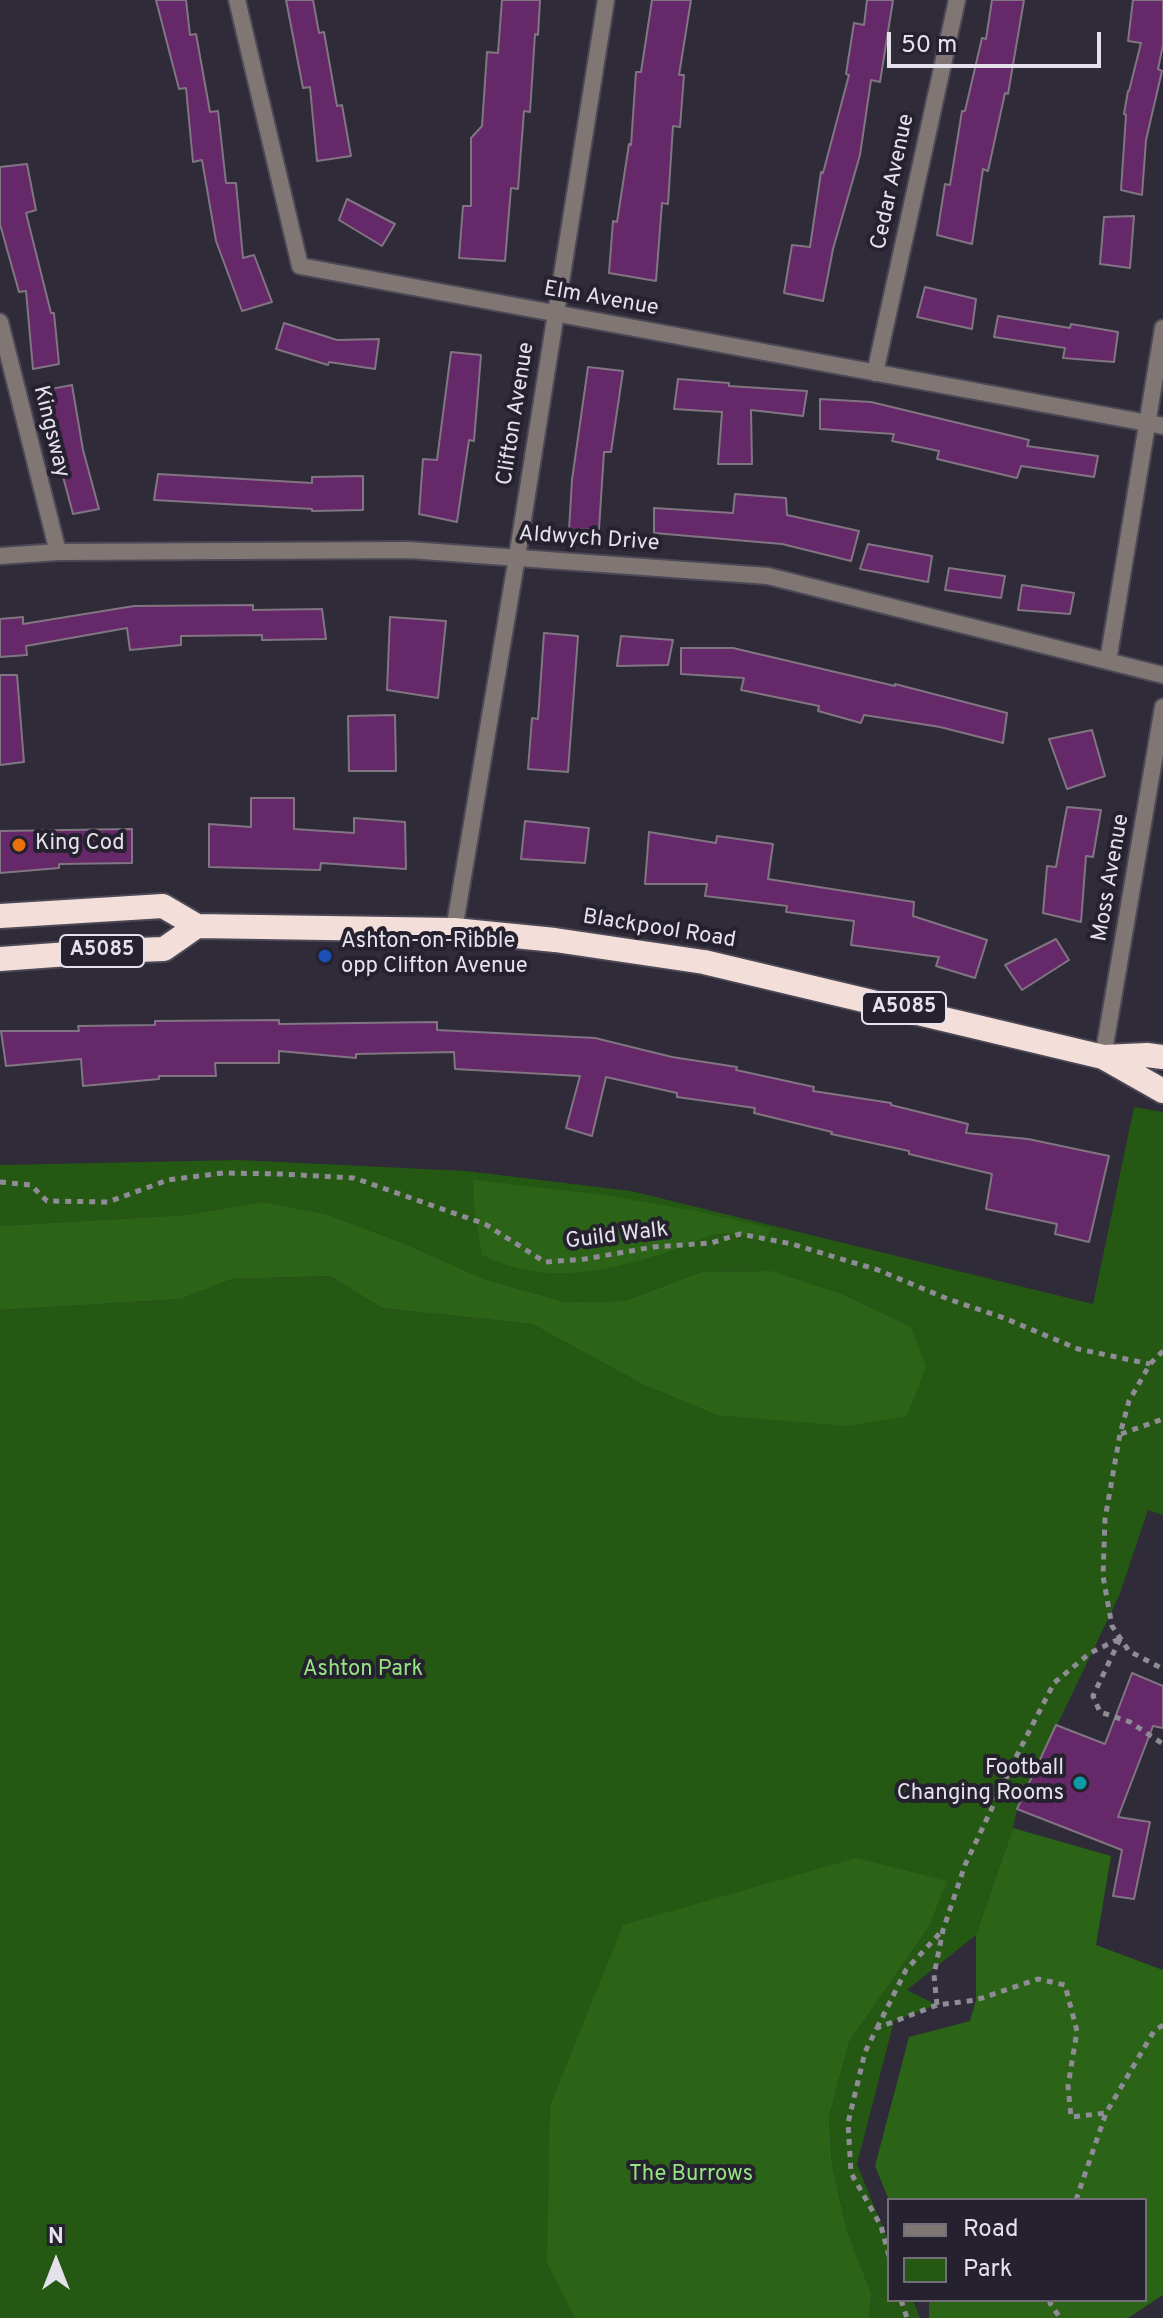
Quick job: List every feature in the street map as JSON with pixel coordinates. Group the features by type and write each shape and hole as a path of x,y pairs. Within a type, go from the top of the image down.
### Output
{"highway":[{"name":"Blackpool Road","path":"0,916 163,906 197,926 454,930 555,940 704,962 1103,1057 1163,1057"},
{"name":"A5085","path":"0,959 164,949 197,926"},
{"name":"Blackpool Road","path":"1103,1057 1163,1091"}],"street":[{"name":"Elm Avenue","path":"237,0 300,266 1155,424"},
{"name":"Clifton Avenue","path":"454,930 606,0"},
{"name":"Cedar Avenue","path":"875,373 957,0"},
{"name":"Kingsway","path":"0,322 58,552"},
{"path":"1108,661 1155,424 1163,328"},
{"name":"Aldwych Drive","path":"0,556 58,552 409,550 768,576 1163,675"},
{"name":"Moss Avenue","path":"1103,1057 1163,707"}],"path":[{"name":"Guild Walk","path":"0,1182 31,1185 47,1201 108,1202 168,1180 223,1173 354,1178 485,1224 545,1262 585,1259 653,1247 711,1243 740,1234 792,1244 878,1270 1078,1349 1150,1364"},
{"path":"1163,1351 1150,1364 1129,1401 1120,1434 1105,1519 1103,1576 1112,1626 1129,1651 1163,1669"},
{"path":"1120,1434 1163,1419"},
{"path":"1121,1638 1093,1696 1100,1712 1130,1722 1163,1744"},
{"path":"937,2005 934,1975 943,1930 965,1865 1054,1683 1090,1653 1121,1638"},
{"path":"887,2248 881,2226 851,2173 848,2123 865,2052 906,1970 943,1930"},
{"path":"877,2028 937,2005 976,2000 1038,1979 1065,1985 1077,2031 1068,2086 1071,2117 1106,2113"},
{"path":"1077,2198 1106,2113 1154,2031 1163,2025"},
{"path":"881,2226 887,2227"}],"green space":[{"name":"Ashton Park","path":"1134,1107 1163,1112 1163,1515 1148,1510 1119,1596 1017,1809 976,1935 907,1990 937,2005 894,2021 857,2164 887,2238 887,2302 914,2302 920,2318 869,2318 871,2293 847,2231 832,2165 829,2117 849,2042 928,1928 547,2264 575,2318 0,2318 0,1310 181,1299 232,1279 330,1276 382,1308 532,1324 642,1384 716,1415 910,1326 842,1294 772,1271 701,1272 625,1301 565,1302 484,1279 403,1243 326,1214 263,1202 186,1215 0,1226 0,1165 239,1160 466,1171 631,1191 1093,1304"},
{"path":"473,1180 604,1195 771,1228 766,1240 717,1234 658,1255 591,1271 548,1273 526,1270 482,1255"},
{"path":"263,1202 326,1214 403,1243 484,1279 565,1302 625,1301 701,1272 772,1271 842,1294 910,1326 926,1366 907,1416 848,1426 716,1415 642,1384 532,1324 382,1308 330,1276 232,1279 181,1299 0,1310 0,1226 186,1215"},
{"path":"1013,1828 1111,1856 1096,1945 1163,1970 1163,2295 1128,2318 929,2318 929,2302 1147,2302 1147,2198 888,2198 875,2166 909,2037 970,2021 976,2000 976,1935"},
{"name":"The Burrows","path":"856,1858 947,1881 928,1928 849,2042 829,2117 832,2165 847,2231 871,2293 869,2318 575,2318 547,2264 550,2106 623,1925"}],"building":[{"path":"156,0 186,0 190,35 196,34 210,112 218,111 226,183 236,183 243,258 254,255 272,302 242,311 216,241 202,160 193,162 186,88 179,89"},
{"path":"286,0 313,0 319,33 324,32 337,106 342,105 351,156 317,161 310,87 303,88"},
{"path":"502,0 540,0 530,112 524,111 518,189 511,188 505,261 459,258 463,206 471,206 471,138 482,126 487,52 498,53"},
{"path":"652,0 691,0 679,75 684,75 680,127 673,126 668,204 662,203 656,281 609,273 613,221 617,222 631,145 636,72 641,72"},
{"path":"867,0 893,0 880,82 871,80 860,155 833,249 823,301 784,293 792,245 810,247 821,172 849,75 846,74 854,23 864,25"},
{"path":"992,0 1024,0 1008,94 1005,93 988,171 983,169 972,244 937,235 945,184 950,185 962,111 965,111 982,38 986,39"},
{"path":"1133,0 1163,0 1163,45 1158,69 1162,71 1146,140 1142,195 1121,190 1124,114 1141,43 1128,41"},
{"path":"27,164 36,210 26,213 51,313 54,313 59,364 33,369 26,291 19,292 0,224 0,167"},
{"path":"347,199 395,224 382,246 339,220"},
{"path":"1134,216 1130,268 1100,264 1104,217"},
{"path":"925,287 976,299 972,329 917,317"},
{"path":"998,316 1118,332 1114,362 1063,358 1065,348 994,337"},
{"path":"284,323 337,340 379,339 375,369 329,362 328,365 276,349"},
{"path":"451,352 481,355 474,441 469,440 457,522 419,514 423,459 437,460"},
{"path":"588,367 623,371 611,452 604,452 599,529 569,530 572,480"},
{"path":"678,379 807,391 803,416 751,410 752,464 718,464 722,412 674,409"},
{"path":"72,385 83,450 99,509 73,514 57,454 46,390"},
{"path":"820,399 871,402 1029,440 1027,446 1098,456 1094,477 1021,466 1017,478 937,459 939,451 892,441 894,434 820,429"},
{"path":"158,474 312,483 312,477 363,476 363,510 312,511 154,500"},
{"path":"735,494 786,498 787,515 859,531 851,561 782,544 654,533 654,508 733,513"},
{"path":"868,544 932,556 928,582 860,569"},
{"path":"949,568 1005,576 1001,598 945,590"},
{"path":"1022,585 1074,593 1070,614 1018,610"},
{"path":"253,605 253,610 322,609 326,639 262,640 262,635 181,636 181,645 130,650 127,628 26,646 27,655 0,657 0,619 23,617 23,624 134,606"},
{"path":"390,617 446,621 438,698 387,690"},
{"path":"544,633 578,636 568,772 528,769 532,718 538,719"},
{"path":"621,636 673,640 668,665 617,666"},
{"path":"681,648 733,648 1007,713 1003,743 940,727 864,715 861,723 818,711 819,706 741,690 744,678 681,674"},
{"path":"0,675 17,675 24,762 0,765"},
{"path":"395,715 396,771 349,771 348,716"},
{"path":"1092,730 1105,776 1067,789 1049,739"},
{"path":"251,798 294,798 294,829 354,833 354,818 405,822 406,869 321,863 320,870 209,867 209,824 251,827"},
{"path":"1067,807 1101,810 1093,857 1086,856 1081,922 1043,913 1047,866 1056,867"},
{"path":"525,821 589,828 585,863 521,859"},
{"path":"132,829 132,863 59,864 59,868 0,873 0,831"},
{"path":"649,832 716,843 717,836 773,844 768,879 914,902 913,916 987,940 975,978 936,966 939,957 851,945 854,921 786,912 787,906 705,896 707,884 645,884"},
{"path":"1056,939 1069,960 1022,990 1005,965"},
{"path":"279,1020 279,1024 437,1022 437,1030 595,1038 672,1057 737,1067 736,1070 814,1087 813,1091 891,1103 968,1124 966,1133 1028,1139 1109,1156 1089,1242 1055,1234 1057,1224 986,1209 992,1174 754,1113 755,1108 677,1097 677,1093 606,1077 592,1136 566,1128 580,1076 455,1069 454,1052 356,1054 356,1058 279,1051 279,1063 215,1063 216,1076 159,1076 159,1079 83,1086 81,1059 6,1066 1,1031 79,1031 78,1026 155,1025 155,1021"},
{"name":"Football Changing Rooms","path":"1132,1673 1163,1686 1163,1728 1153,1726 1118,1817 1150,1822 1134,1899 1113,1896 1122,1850 1017,1809 1056,1725 1105,1744"}],"place":[{"name":"King Cod","path":"19,845"},
{"name":"Ashton-on-Ribble opp Clifton Avenue","path":"325,956"},
{"name":"Football Changing Rooms","path":"1080,1783"}]}
